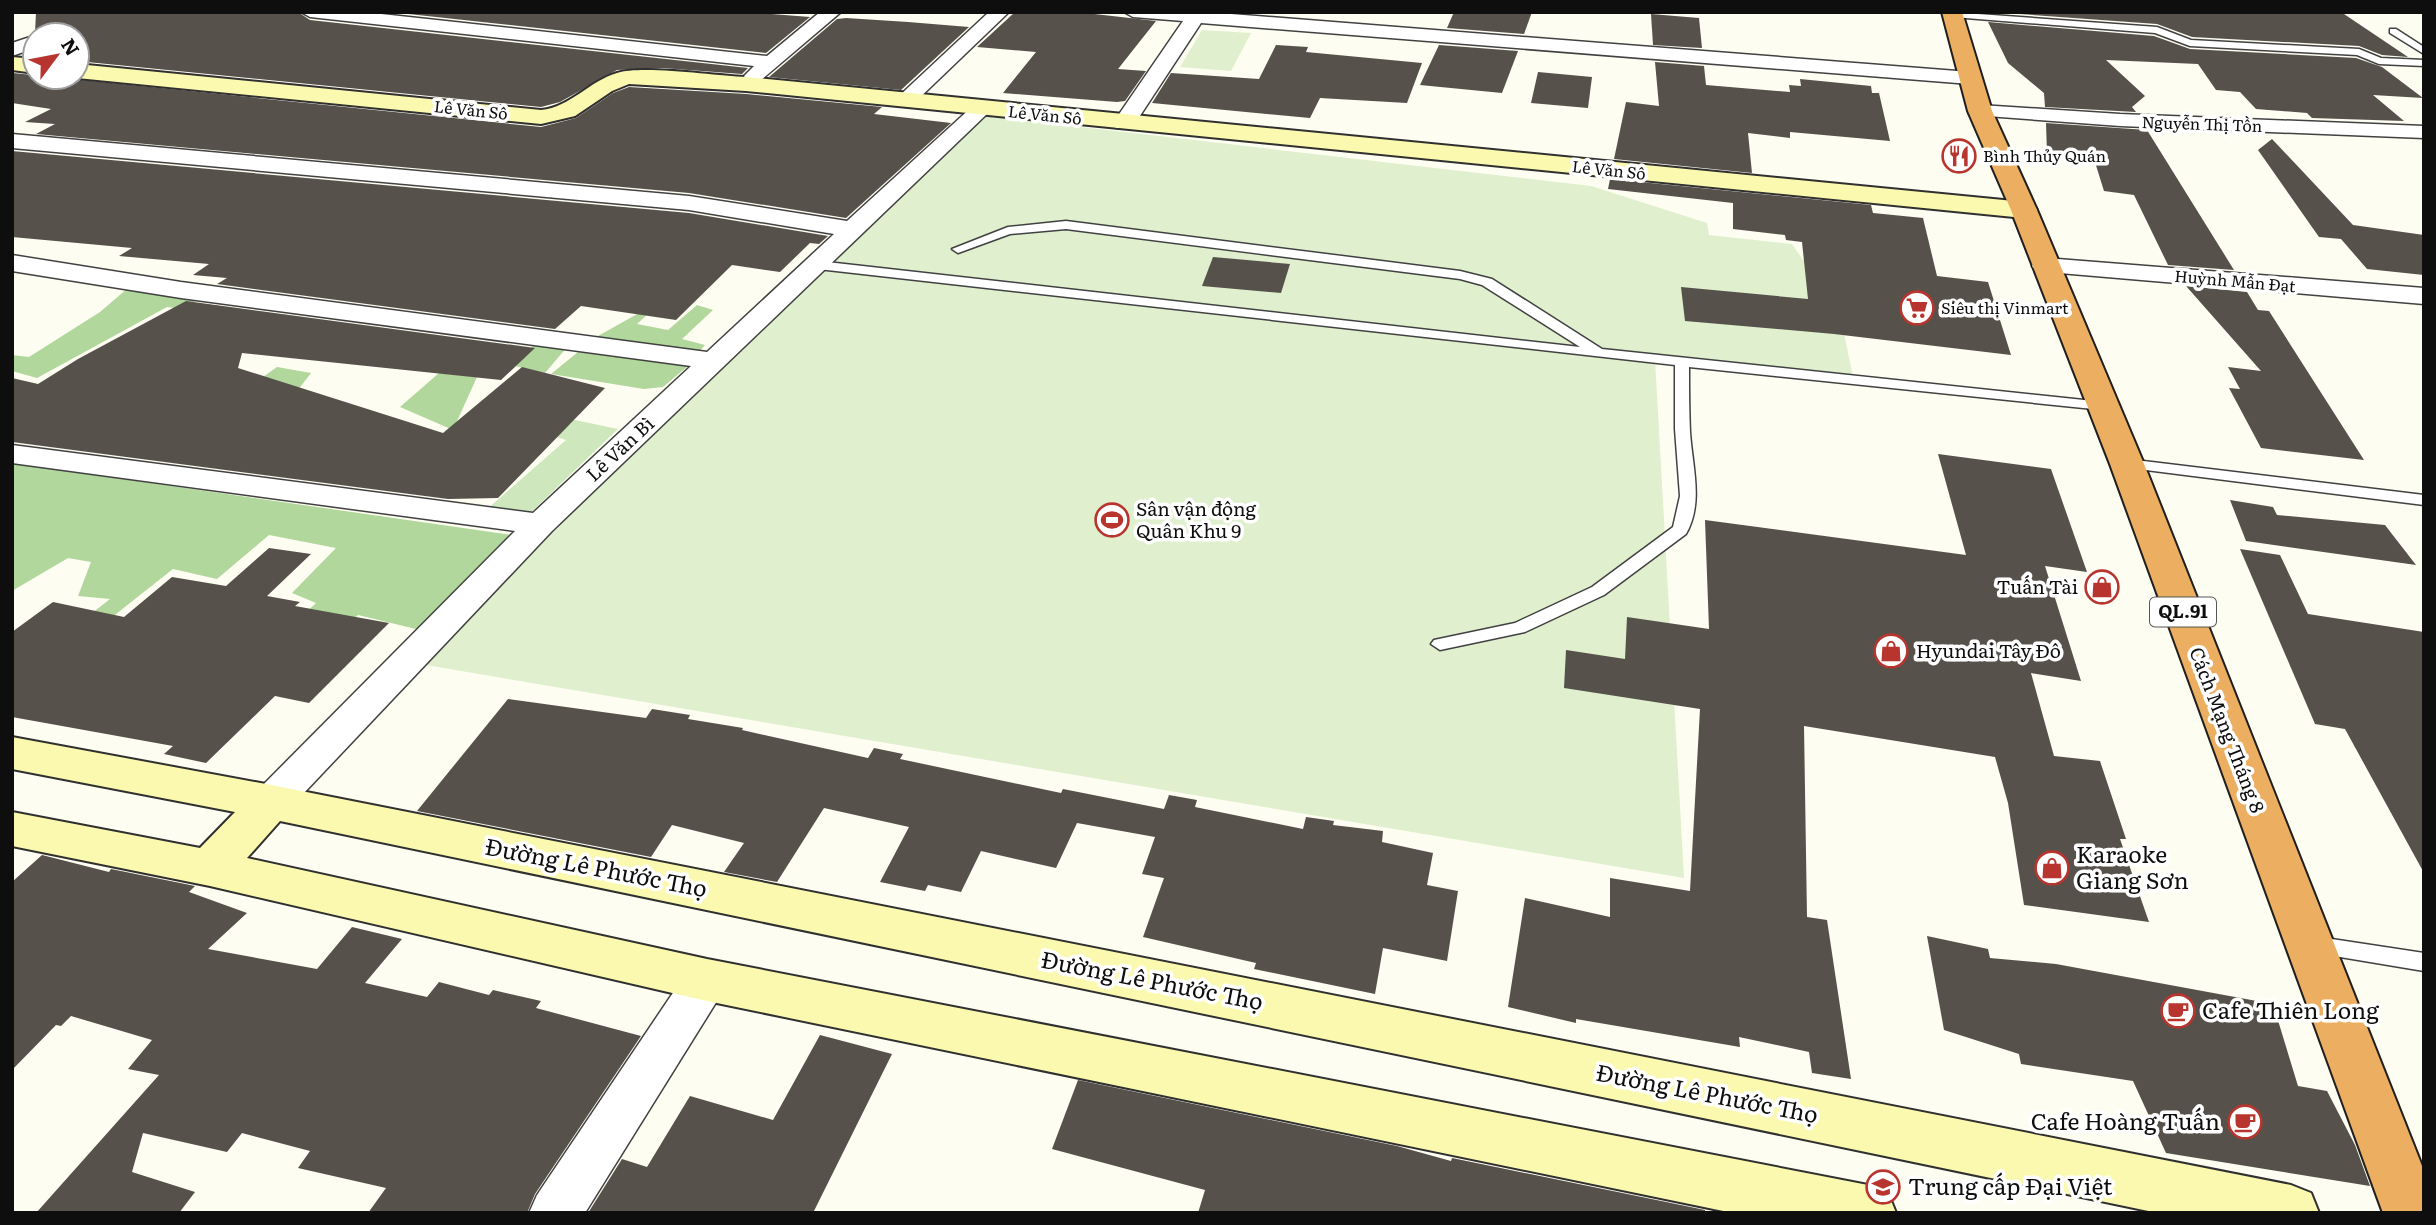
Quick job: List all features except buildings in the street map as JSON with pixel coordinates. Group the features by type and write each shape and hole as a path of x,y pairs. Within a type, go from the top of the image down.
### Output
{"highway":[{"name":"Cách Mạng Tháng 8","path":"1952,13 1974,94 2127,464 2412,1213"}],"street":[{"path":"310,12 769,62"},
{"path":"428,25 452,12"},
{"path":"746,84 769,62 832,12"},
{"path":"905,101 1000,12"},
{"name":"Nguyễn Thị Tồn","path":"1133,12 1360,31 1425,48 1974,94 2120,120 2424,132"},
{"path":"1124,123 1195,18"},
{"name":"Lê Văn Sô","path":"91,72 541,117 573,111 609,83 627,77 746,84 2024,210"},
{"name":"Lê Văn Bì","path":"271,802 540,524 981,109"},
{"path":"12,141 689,203 855,230"},
{"path":"12,263 181,290 714,361"},
{"name":"Huỳnh Mẫn Đạt","path":"2045,266 2424,296"},
{"path":"12,454 540,524"},
{"name":"Đường Lê Phước Thọ","path":"12,753 271,802 2291,1213"},
{"path":"210,868 271,802"},
{"path":"12,829 210,868 707,981 1868,1213"},
{"path":"555,1213 707,981"}],"lane":[{"path":"1952,13 2157,30 2188,43 2359,52 2379,61 2424,62"},
{"path":"2393,31 2424,51"},
{"path":"958,249 1008,231 1066,225 1460,275 1487,282 1599,353"},
{"path":"818,265 1599,353 2104,406"},
{"path":"1440,644 1493,635 1531,623 1598,591 1680,530 1686,518 1690,498 1682,439 1682,362"},
{"path":"2127,464 2424,500"},
{"path":"2309,945 2424,962"}],"green space":[{"path":"1202,30 1251,33 1231,71 1180,67"},
{"name":"Sân vận động Quân Khu 9","path":"977,115 1591,186 1707,223 1709,235 1792,244 1803,260 1830,265 1853,377 1655,359 1684,878 414,663"},
{"path":"128,288 200,298 183,309 167,307 37,378 12,371 12,355 29,357 100,312"},
{"path":"664,299 637,324 668,330 697,305 713,310 682,339 705,345 698,353 589,341"},
{"path":"536,342 567,347 545,373 515,366"},
{"path":"578,352 688,366 663,387 644,389 551,374"},
{"path":"277,367 311,373 291,399 260,379"},
{"path":"439,373 477,377 453,430 400,407"},
{"path":"522,409 618,429 527,516 485,511 566,440 541,432"},
{"path":"12,463 511,535 420,630 358,615 308,661 263,653 316,603 292,593 336,548 269,535 217,579 173,569 92,633 73,628 110,599 78,596 91,562 68,558 12,591"}],"place":[{"name":"Bình Thủy Quán","path":"1959,156"},
{"name":"Siêu thị Vinmart","path":"1917,308"},
{"name":"Sân vận động Quân Khu 9","path":"1112,520"},
{"name":"Tuấn Tài","path":"2102,587"},
{"name":"Hyundai Tây Đô","path":"1891,651"},
{"name":"Karaoke Giang Sơn","path":"2052,868"},
{"name":"Cafe Thiên Long","path":"2178,1011"},
{"name":"Cafe Hoàng Tuấn","path":"2245,1122"},
{"name":"Trung cấp Đại Việt","path":"1883,1187"}]}
